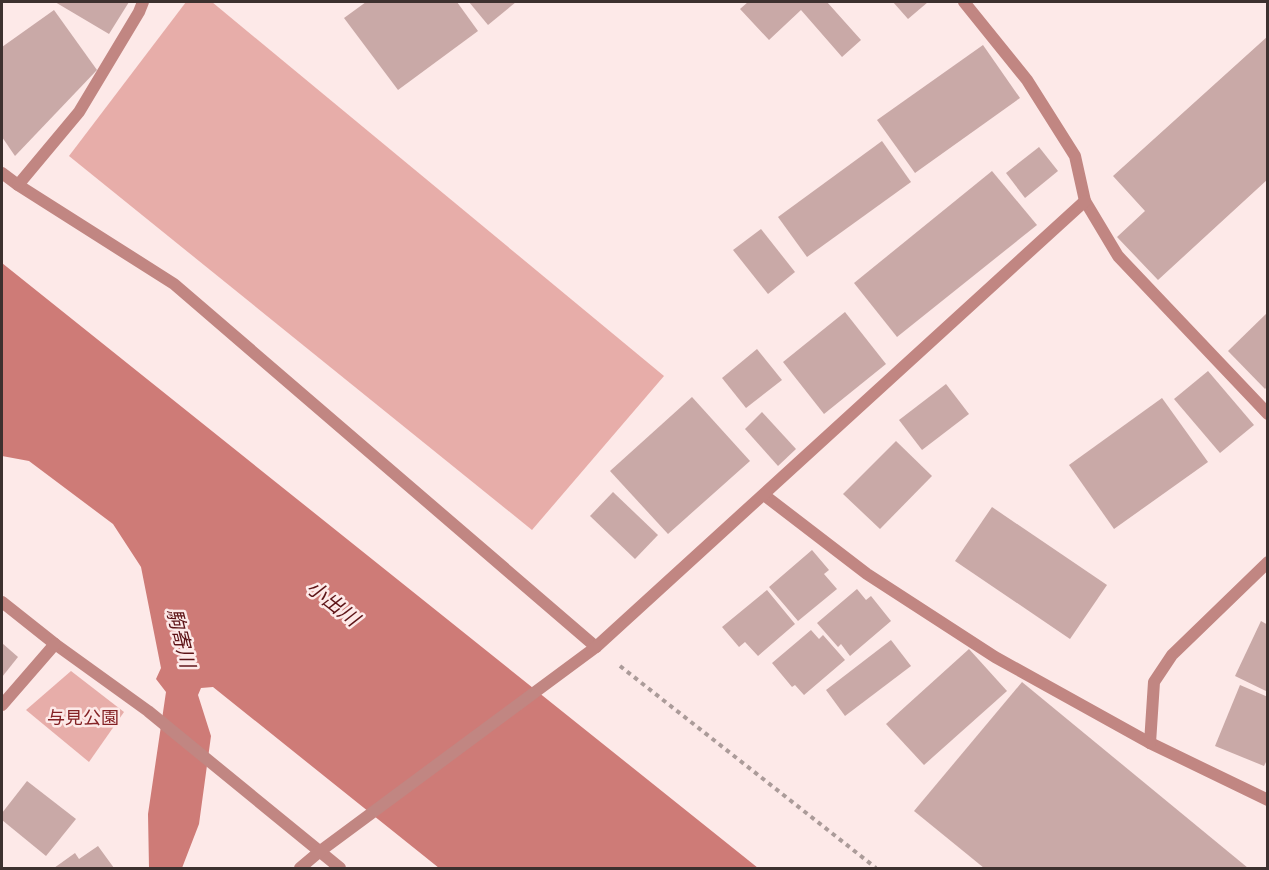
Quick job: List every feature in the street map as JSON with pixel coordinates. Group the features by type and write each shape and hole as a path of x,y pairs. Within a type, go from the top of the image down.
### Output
{"street":[{"path":"18,185 79,112 143,2"},
{"path":"964,2 1027,80 1075,156 1085,201 1118,256 1268,414"},
{"path":"2,173 174,284 596,647"},
{"path":"300,868 596,647 1085,201"},
{"path":"764,495 867,574 995,657 1150,743 1268,800"},
{"path":"1150,743 1154,682 1172,655 1268,562"},
{"path":"2,602 55,644 148,711 340,868"},
{"path":"2,705 55,644"}],"path":[{"path":"596,647 876,868"}],"green space":[{"path":"186,2 212,2 664,376 532,530 69,156"},
{"name":"与見公園","path":"71,671 124,712 89,762 26,710"}],"water":[{"path":"2,263 758,868 439,868 213,687 201,688 198,695 211,736 199,824 182,868 149,868 148,814 166,692 156,679 161,668 141,567 113,524 29,461 2,456"}],"building":[{"path":"55,2 129,2 109,34"},
{"path":"366,2 457,2 478,31 398,90 344,18"},
{"path":"469,2 516,2 488,25"},
{"path":"748,2 827,2 861,40 842,57 801,10 769,40 740,9"},
{"path":"893,2 928,2 908,19"},
{"path":"54,10 97,70 15,156 2,137 2,47"},
{"path":"1268,36 1268,179 1158,280 1117,237 1145,211 1113,176"},
{"path":"983,45 1020,98 915,173 877,120"},
{"path":"882,141 911,182 807,257 778,217"},
{"path":"1039,147 1058,171 1025,198 1006,173"},
{"path":"992,171 1037,225 897,337 854,283"},
{"path":"761,229 795,272 768,294 733,250"},
{"path":"845,312 886,364 824,414 783,362"},
{"path":"1268,312 1268,386 1265,389 1228,351"},
{"path":"757,349 782,380 746,408 722,378"},
{"path":"1208,371 1254,425 1220,453 1174,399"},
{"path":"946,384 969,414 922,450 899,420"},
{"path":"692,397 750,461 668,534 610,471"},
{"path":"1162,398 1208,462 1114,529 1069,465"},
{"path":"762,412 796,449 778,466 745,429"},
{"path":"896,441 932,476 880,529 843,494"},
{"path":"613,492 658,535 635,559 590,516"},
{"path":"992,507 1107,585 1070,639 955,561"},
{"path":"812,550 829,570 824,574 837,589 798,621 769,587"},
{"path":"857,589 866,600 871,596 891,621 850,656 841,644 838,647 817,623"},
{"path":"767,590 795,624 758,656 745,642 739,647 722,627"},
{"path":"1261,621 1268,625 1268,692 1235,676"},
{"path":"811,630 819,639 823,635 845,660 804,695 795,685 792,687 772,663"},
{"path":"891,640 911,666 845,716 826,690"},
{"path":"2,643 18,657 2,677"},
{"path":"969,649 1007,691 924,765 886,724"},
{"path":"1022,682 1248,868 984,868 914,811"},
{"path":"1240,685 1268,697 1268,758 1264,766 1215,746"},
{"path":"27,781 76,819 46,856 2,820 2,813"},
{"path":"98,846 114,868 54,868 75,853 79,859"}],"water label":[{"name":"小出川","path":"333,603"},
{"name":"駒寄川","path":"181,638"}]}
